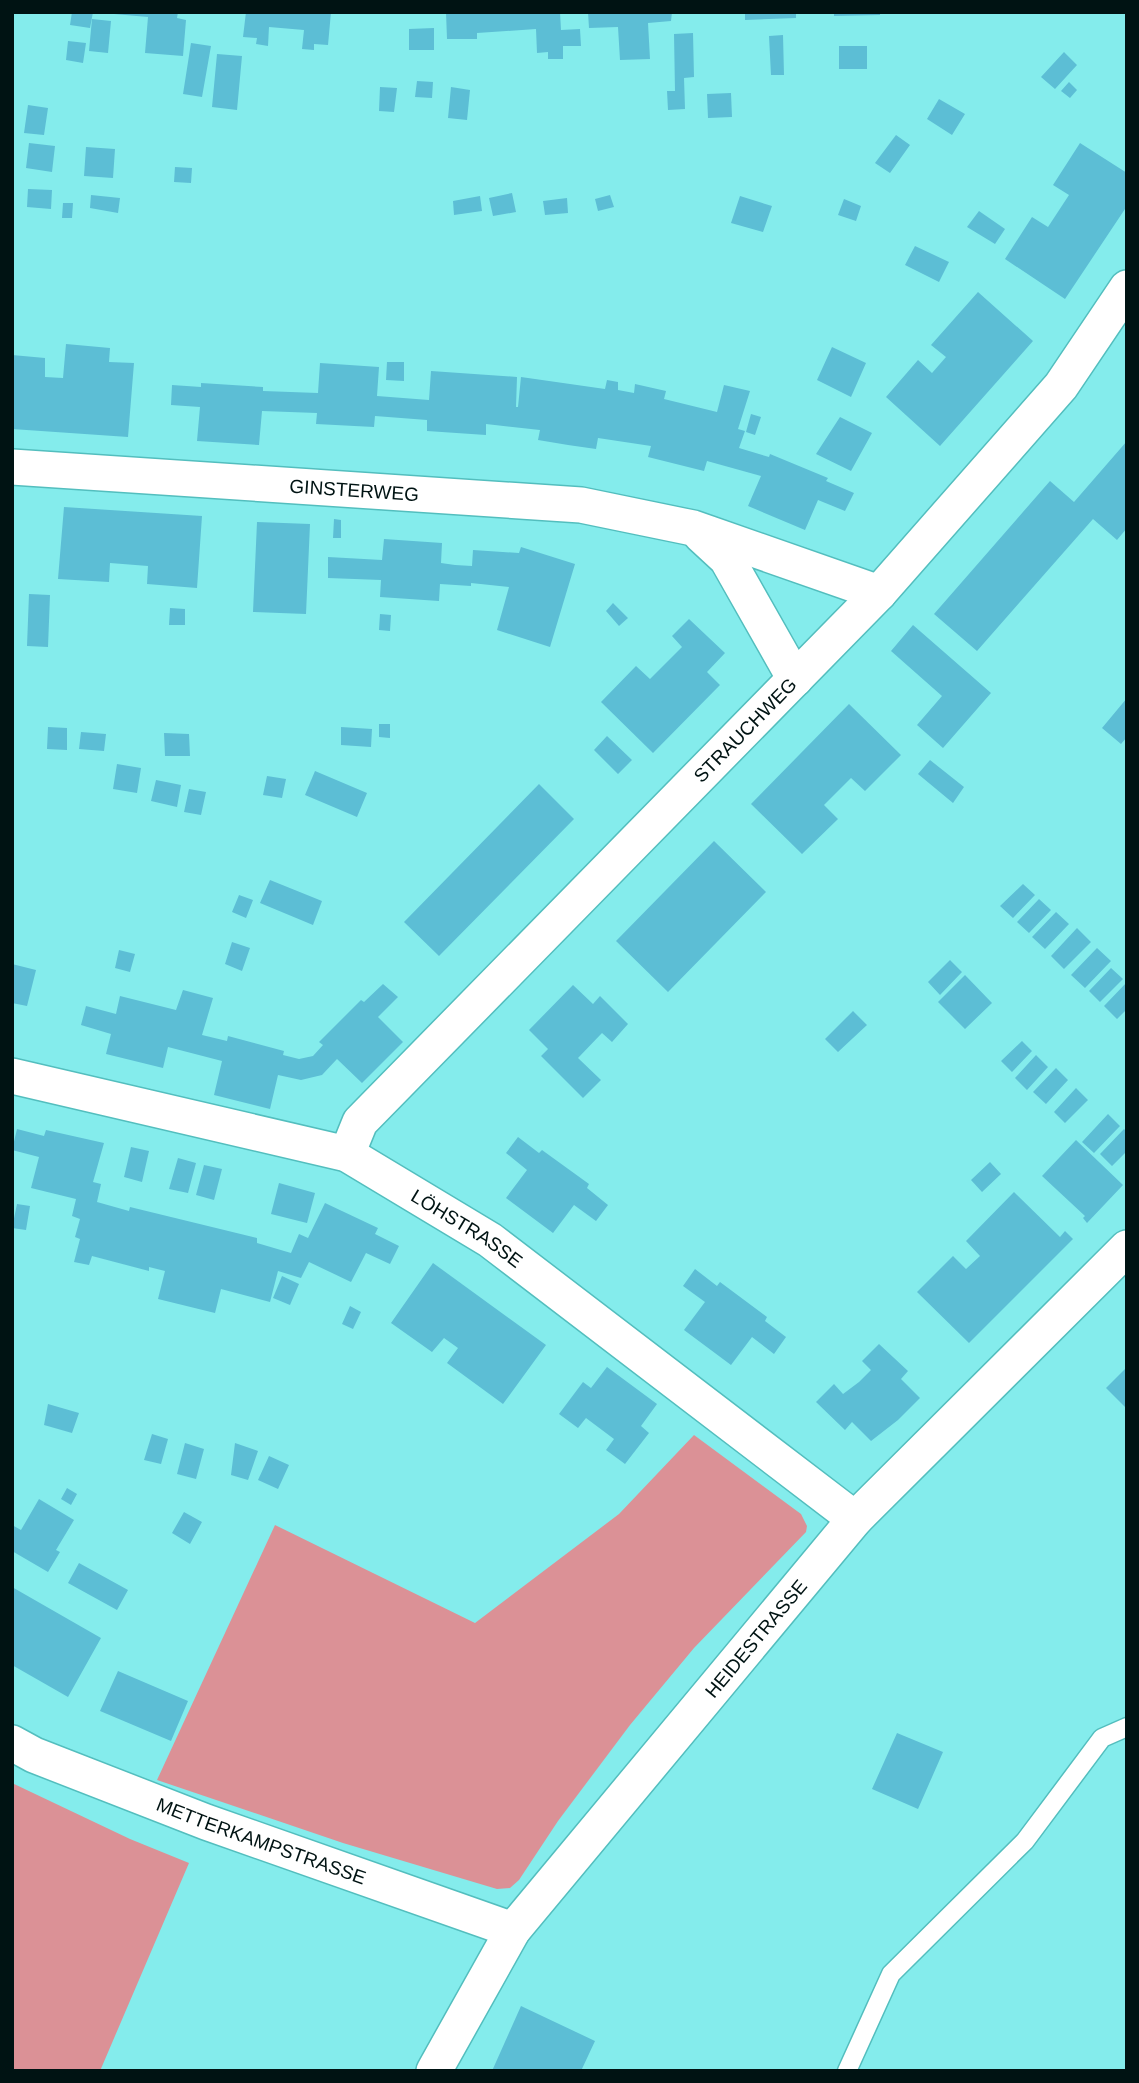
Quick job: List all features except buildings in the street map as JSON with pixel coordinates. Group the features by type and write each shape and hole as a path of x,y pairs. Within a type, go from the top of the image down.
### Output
{"street":[{"name":"STRAUCHWEG","path":"347,1154 360,1122 879,593 1061,386 1127,288"},
{"name":"GINSTERWEG","path":"12,467 582,505 693,528 879,593"},
{"path":"693,528 727,559 794,679"},
{"name":"LÖHSTRASSE","path":"12,1076 347,1154 490,1240 855,1519"},
{"name":"HEIDESTRASSE","path":"434,2071 513,1930 855,1519 1127,1248"},
{"name":"METTERKAMPSTRASSE","path":"12,1743 34,1755 206,1822 513,1930"}],"lane":[{"path":"847,2071 891,1974 1025,1841 1102,1738 1127,1727"}],"shaded area":[{"path":"694,1435 801,1514 807,1526 806,1532 694,1648 630,1725 558,1821 519,1880 510,1888 497,1889 343,1843 157,1780 275,1525 475,1623 619,1514"},
{"path":"12,1783 130,1839 189,1863 100,2071 12,2071"}]}
